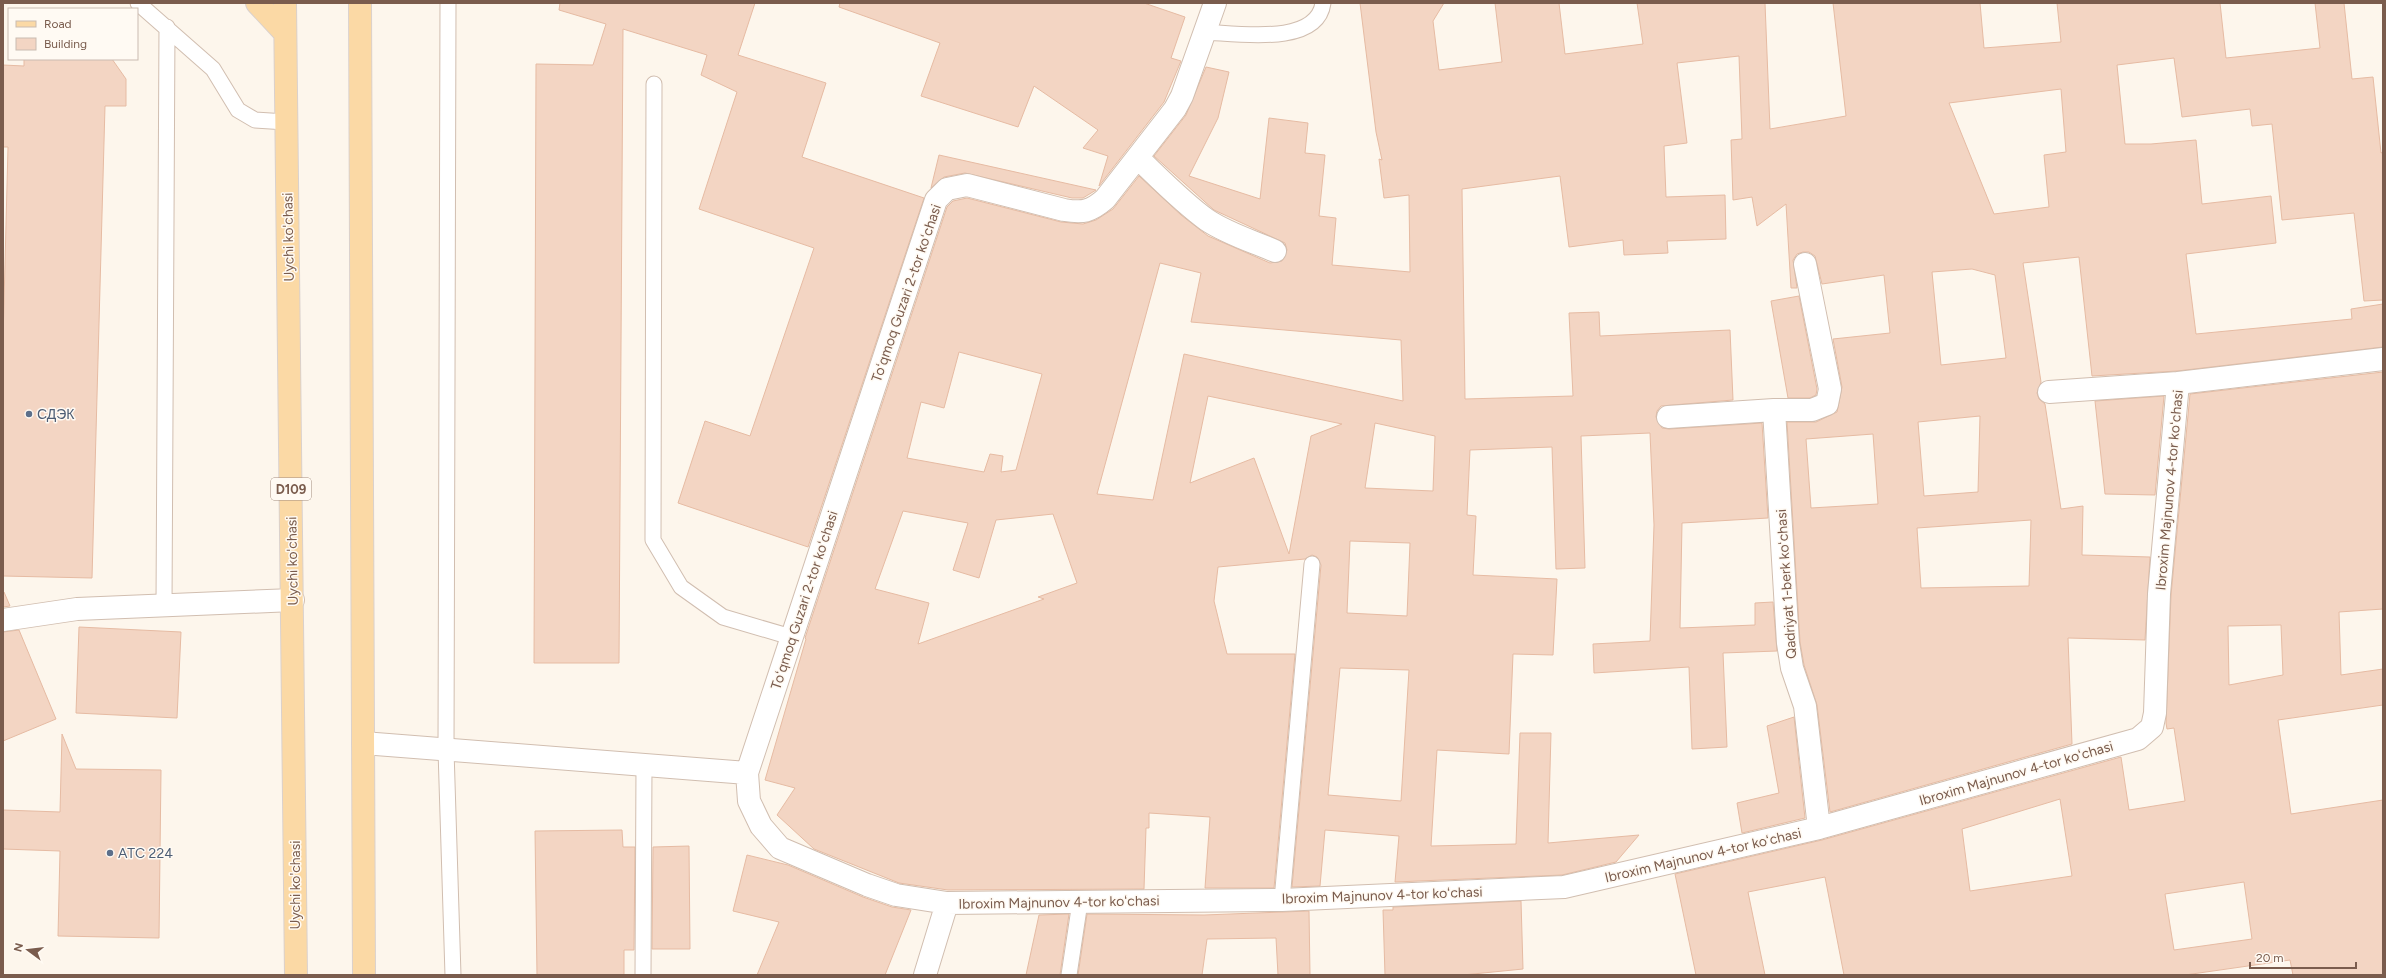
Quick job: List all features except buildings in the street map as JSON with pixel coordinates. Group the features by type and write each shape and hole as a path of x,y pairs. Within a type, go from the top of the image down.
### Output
{"main road":[{"path":"257,3 285,33"},
{"name":"Uychi ko'chasi","path":"285,3 293,600 296,975"},
{"path":"360,3 364,975"}],"street":[{"name":"Toʻqmoq Guzari 2-tor koʻchasi","path":"747,773 936,200 947,189 967,184 1080,213 1094,209 1105,199 1175,109 1182,96 1203,32 1215,3"},
{"path":"1138,158 1181,199 1208,220 1229,232 1274,251"},
{"path":"1668,417 1774,410 1812,410 1822,408 1828,404 1830,398 1805,264"},
{"name":"Ibroxim Majnunov 4-tor koʻchasi","path":"747,773 749,801 761,826 780,848 867,885 896,895 947,903 1282,900 1564,887 1819,828 2138,739 2152,727 2155,713 2159,594 2178,383 2383,359"},
{"path":"2049,392 2178,383"},
{"name":"Qadriyat 1-berk koʻchasi","path":"1774,410 1788,643 1792,668 1805,706 1819,828"},
{"path":"3,620 76,609 293,600"},
{"path":"363,743 747,773"},
{"path":"925,975 947,903"}],"lane":[{"path":"138,3 213,69 238,110 255,120 286,122"},
{"path":"448,3 446,750 453,975"},
{"path":"1203,32 1292,33 1313,24 1322,14 1323,3"},
{"path":"164,606 167,27"},
{"path":"654,84 653,540 681,587 723,617 791,636"},
{"path":"1282,900 1312,564"},
{"path":"644,766 644,975"},
{"path":"1069,975 1080,902"}],"place":[{"name":"СДЭК","path":"29,414"},
{"name":"ATC 224","path":"110,853"}]}
